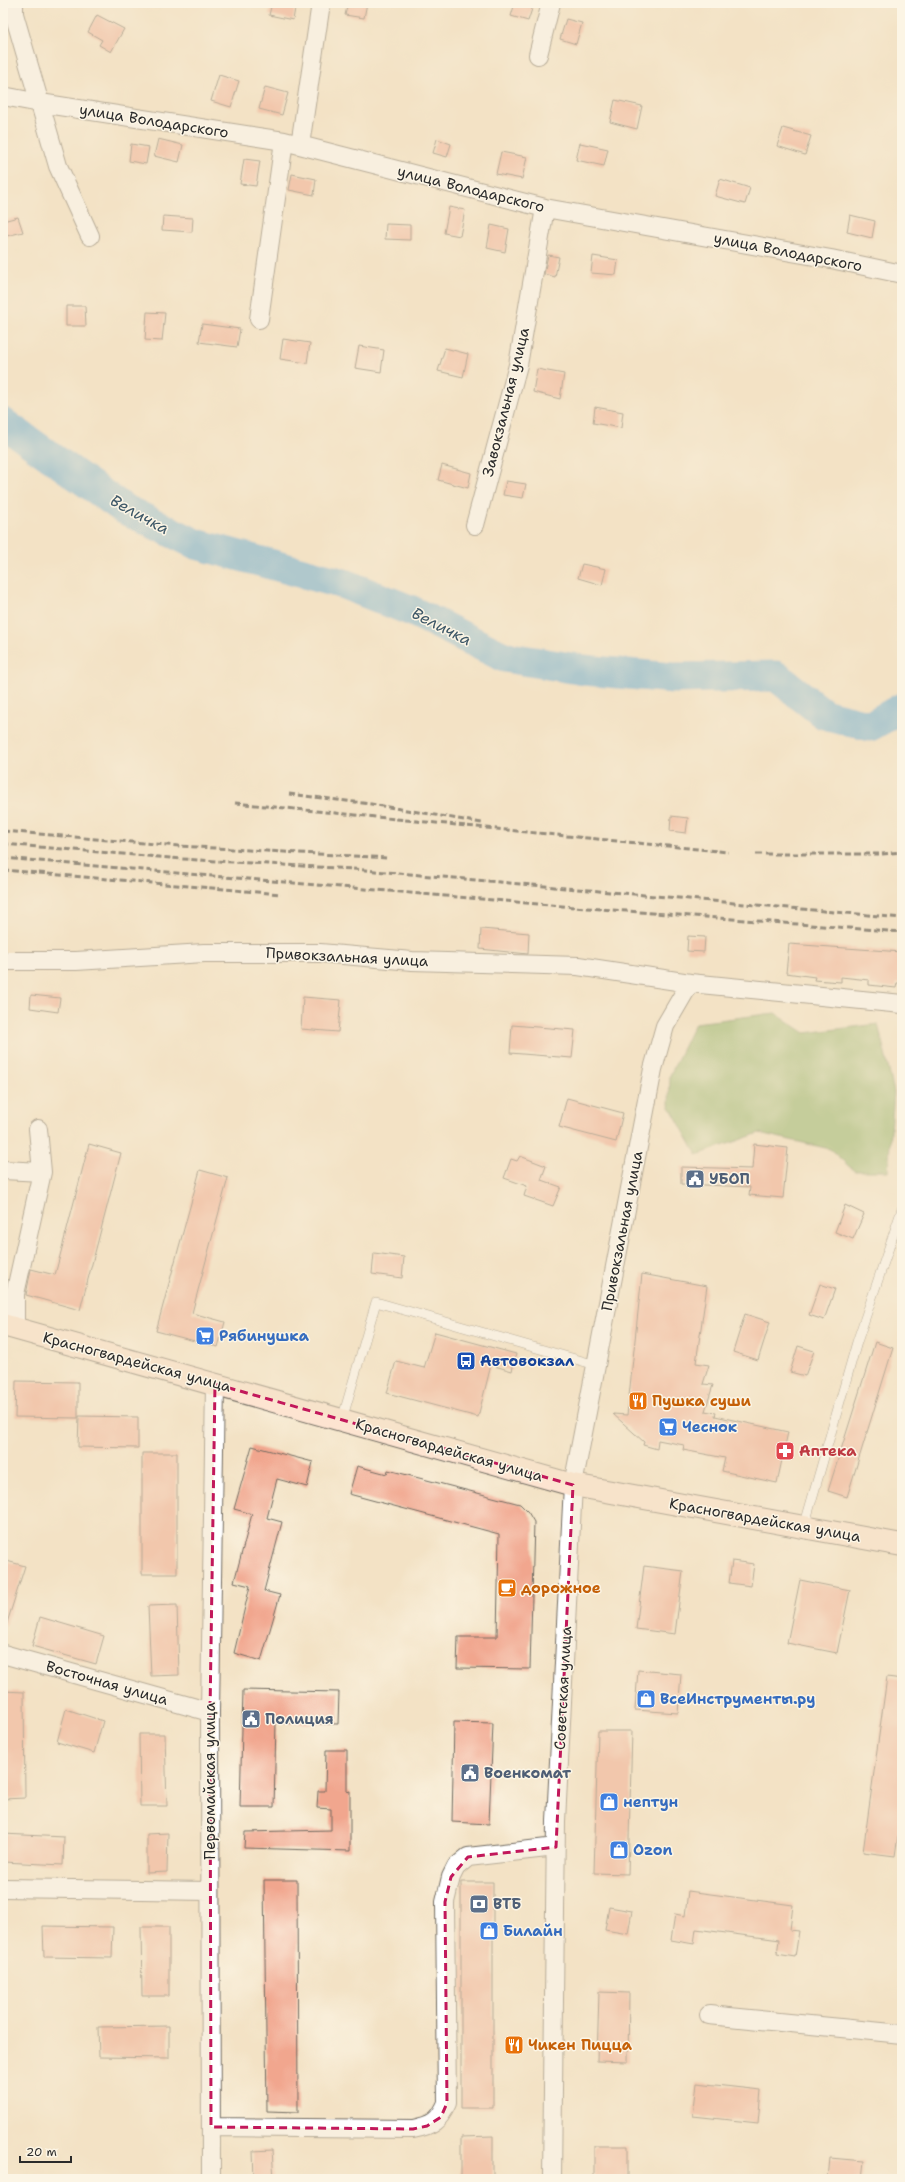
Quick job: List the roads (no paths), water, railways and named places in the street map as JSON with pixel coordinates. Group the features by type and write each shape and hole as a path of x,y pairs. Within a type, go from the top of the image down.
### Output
{"street":[{"path":"14,3 14,14 58,166 90,236"},
{"path":"259,320 292,143 321,3"},
{"path":"538,56 551,3"},
{"name":"улица Володарского","path":"3,96 40,104 292,143 545,208 831,259 902,274"},
{"name":"Завокзальная улица","path":"475,525 518,365 545,208"},
{"name":"Привокзальная улица","path":"3,961 76,961 204,953 320,953 412,961 578,966 690,983 902,1004"},
{"name":"Привокзальная улица","path":"573,1485 653,1069 665,1026 690,983"},
{"path":"9,1327 42,1172 38,1129"},
{"path":"3,1170 42,1172"},
{"name":"Красногвардейская улица","path":"9,1327 573,1485 902,1545"},
{"name":"Первомайская улица","path":"211,2179 210,1712 215,1384"},
{"name":"Советская улица","path":"552,2179 556,1847 573,1485"},
{"name":"Восточная улица","path":"3,1654 210,1712"},
{"path":"211,2126 413,2129 427,2126 441,2117 447,2103 445,1902 451,1877 456,1867 468,1857 556,1847"},
{"path":"3,1888 210,1891"},
{"path":"709,2015 902,2034"}],"lane":[{"path":"804,1527 857,1342 902,1209"},
{"path":"342,1420 376,1302 596,1365"}],"waterway":[{"name":"Величка","path":"3,423 124,509 196,544 344,584 412,611 504,657 584,670 673,678 776,676 824,714 870,726 902,708"}],"railway":[{"path":"289,794 371,804 482,823"},
{"path":"235,803 728,852"},
{"path":"3,831 179,846 388,858"},
{"path":"3,844 182,859 353,869 902,918"},
{"path":"756,854 882,854 902,852"},
{"path":"3,858 574,907 902,932"},
{"path":"3,870 281,894"}],"place":[{"name":"УБОП","path":"695,1179"},
{"name":"Рябинушка","path":"205,1336"},
{"name":"Автовокзал","path":"466,1361"},
{"name":"Пушка суши","path":"638,1401"},
{"name":"Чеснок","path":"668,1427"},
{"name":"Аптека","path":"785,1451"},
{"name":"дорожное","path":"507,1588"},
{"name":"ВсеИнструменты.ру","path":"646,1699"},
{"name":"Полиция","path":"251,1719"},
{"name":"Военкомат","path":"470,1773"},
{"name":"нептун","path":"609,1802"},
{"name":"Ozon","path":"619,1850"},
{"name":"ВТБ","path":"479,1904"},
{"name":"Билайн","path":"489,1931"},
{"name":"Чикен Пицца","path":"514,2045"}]}
